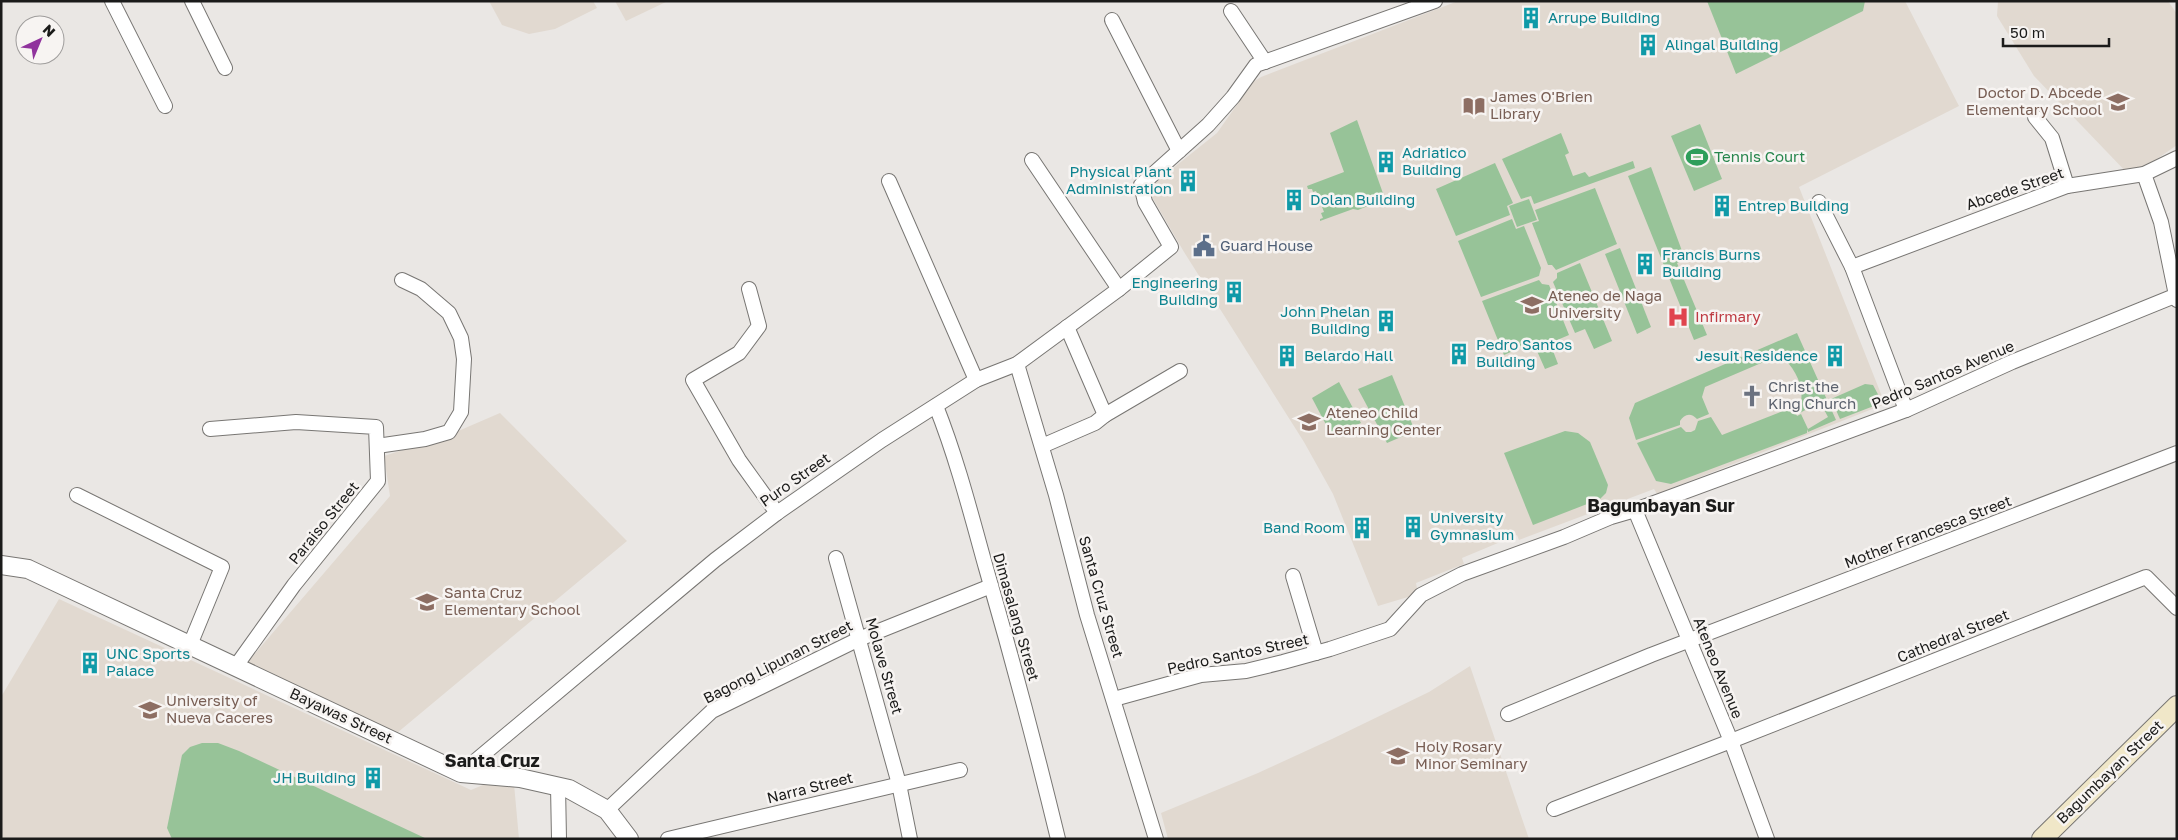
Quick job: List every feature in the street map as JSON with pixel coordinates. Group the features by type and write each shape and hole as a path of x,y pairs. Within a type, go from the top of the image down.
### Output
{"main road":[{"name":"Bagumbayan Street","path":"2042,839 2177,706"}],"street":[{"path":"112,1 165,106"},
{"path":"192,1 225,68"},
{"path":"1112,20 1179,151 1220,111 1256,66 1436,1"},
{"path":"1232,11 1265,62"},
{"path":"2035,117 2052,138 2067,186"},
{"name":"Puro Street","path":"461,773 715,560 777,513 882,440 976,380 1017,364 1119,289 1171,247 1146,202 1141,185 1179,151"},
{"name":"Abcede Street","path":"1852,267 2067,186 2144,174 2177,158"},
{"path":"1032,160 1119,289"},
{"path":"2144,174 2161,222 2176,297"},
{"path":"889,181 976,380"},
{"path":"1819,202 1852,267 1906,410"},
{"path":"377,446 425,439 449,432 461,412 464,359 461,338 449,313 421,289 402,280"},
{"path":"749,290 758,326 739,353 693,380 739,460 777,513"},
{"name":"Pedro Santos Avenue","path":"1636,510 1906,410 2012,362 2176,297"},
{"path":"1068,326 1104,415"},
{"name":"Santa Cruz Street","path":"1017,364 1042,446 1087,615 1156,839"},
{"path":"1042,446 1095,423 1104,415 1180,371"},
{"name":"Dimasalang Street","path":"936,406 950,442 991,586 1038,756 1058,839"},
{"name":"Paraiso Street","path":"210,429 296,422 376,427 378,481 294,585 236,666"},
{"name":"Mother Francesca Street","path":"1508,714 1651,655 1690,642 2177,453"},
{"path":"77,495 222,567 190,645"},
{"name":"Ateneo Avenue","path":"1636,510 1731,742 1767,839"},
{"name":"Pedro Santos Street","path":"1114,699 1200,675 1246,671 1316,653 1390,629 1421,595 1462,574 1564,537 1611,517 1636,510"},
{"name":"Molave Street","path":"836,558 899,784 910,839"},
{"name":"Bayawas Street","path":"1,565 28,569 461,773"},
{"path":"1293,576 1316,653"},
{"name":"Cathedral Street","path":"1731,742 2146,577 2177,608"},
{"name":"Bagong Lipunan Street","path":"606,810 712,711 859,639 991,586"},
{"path":"1554,809 1731,742"},
{"name":"Narra Street","path":"668,839 960,770"},
{"path":"461,773 520,778 569,789 606,810 629,839"},
{"path":"558,786 559,839"}],"shaded area":[{"path":"489,1 593,1 597,8 555,29 529,34 502,25"},
{"path":"615,1 668,1 626,21"},
{"name":"Ateneo de Naga University","path":"1458,1 1905,1 1959,106 1799,187 1885,404 1657,494 1654,489 1519,540 1517,535 1462,558 1464,564 1416,583 1418,594 1378,606 1333,494 1304,442 1184,252 1152,197 1152,189 1157,181 1217,133 1253,82 1261,77"},
{"name":"Doctor D. Abcede Elementary School","path":"1998,1 2168,1 2177,14 2177,145 2131,177 2034,76 1997,16"},
{"name":"Santa Cruz Elementary School","path":"500,413 627,541 397,733 247,663 390,496 384,456 449,435"},
{"name":"University of Nueva Caceres","path":"59,599 471,790 490,782 514,784 519,839 1,839 1,697"},
{"name":"Holy Rosary Minor Seminary","path":"1470,666 1529,839 1168,839 1161,813 1258,773 1332,739 1429,692"}],"green space":[{"path":"1707,1 1865,1 1863,11 1736,74"},
{"path":"1357,120 1385,199 1358,210 1353,209 1320,221 1323,218 1321,213 1324,212 1316,191 1313,192 1307,186 1344,172 1330,133"},
{"name":"Tennis Court","path":"1700,124 1722,179 1694,191 1671,136"},
{"path":"1561,133 1569,153 1565,155 1573,176 1585,172 1589,177 1633,161 1635,168 1534,204 1531,196 1521,199 1502,159"},
{"path":"1495,163 1513,203 1507,206 1510,215 1456,236 1436,189"},
{"path":"1651,167 1685,259 1677,263 1707,335 1694,340 1628,176"},
{"path":"1595,188 1617,244 1556,270 1552,265 1548,265 1532,223 1539,221 1535,210"},
{"path":"1529,199 1537,220 1517,227 1509,206"},
{"path":"1512,219 1516,229 1524,226 1541,268 1539,276 1481,297 1458,241"},
{"path":"1620,248 1651,327 1637,334 1605,254"},
{"path":"1580,263 1612,341 1594,349 1585,329 1575,333 1553,282 1557,278 1557,273"},
{"path":"1539,280 1542,284 1549,285 1569,335 1550,343 1558,364 1545,369 1533,342 1504,355 1482,301"},
{"path":"1797,333 1836,420 1808,432 1807,429 1807,433 1671,484 1656,481 1637,443 1681,427 1686,432 1691,432 1695,430 1698,421 1711,417 1722,435 1793,407 1797,416 1801,414 1808,429 1828,417 1820,402 1798,414 1794,406 1801,402 1802,395 1799,382 1794,370 1780,355 1705,387 1702,397 1709,414 1697,419 1692,415 1686,415 1680,421 1680,425 1636,440 1629,418 1635,403"},
{"path":"1392,375 1415,431 1387,443 1358,389"},
{"path":"1339,382 1361,423 1332,436 1312,398"},
{"path":"1865,384 1873,385 1881,400 1879,404 1840,419 1831,399"},
{"path":"1565,431 1578,433 1590,442 1608,485 1606,493 1600,499 1533,525 1504,453"},
{"path":"202,743 218,743 239,751 427,839 172,839 167,828 182,755 190,747"}],"place":[{"name":"Arrupe Building","path":"1531,18"},
{"name":"Alingal Building","path":"1648,45"},
{"name":"Doctor D. Abcede Elementary School","path":"2118,102"},
{"name":"James O'Brien Library","path":"1474,106"},
{"name":"Tennis Court","path":"1697,157"},
{"name":"Adriatico Building","path":"1386,162"},
{"name":"Physical Plant Administration","path":"1188,181"},
{"name":"Dolan Building","path":"1294,200"},
{"name":"Entrep Building","path":"1722,206"},
{"name":"Guard House","path":"1204,246"},
{"name":"Francis Burns Building","path":"1645,264"},
{"name":"Engineering Building","path":"1234,292"},
{"name":"Ateneo de Naga University","path":"1532,305"},
{"name":"Infirmary","path":"1678,317"},
{"name":"John Phelan Building","path":"1386,321"},
{"name":"Pedro Santos Building","path":"1459,354"},
{"name":"Belardo Hall","path":"1287,356"},
{"name":"Jesuit Residence","path":"1835,356"},
{"name":"Christ the King Church","path":"1752,396"},
{"name":"Ateneo Child Learning Center","path":"1309,422"},
{"name":"University Gymnasium","path":"1413,527"},
{"name":"Band Room","path":"1362,528"},
{"name":"Santa Cruz Elementary School","path":"427,602"},
{"name":"UNC Sports Palace","path":"90,663"},
{"name":"University of Nueva Caceres","path":"150,710"},
{"name":"Holy Rosary Minor Seminary","path":"1398,756"},
{"name":"JH Building","path":"373,778"}],"district":[{"name":"Bagumbayan Sur","path":"1661,506"},
{"name":"Santa Cruz","path":"492,761"}]}
